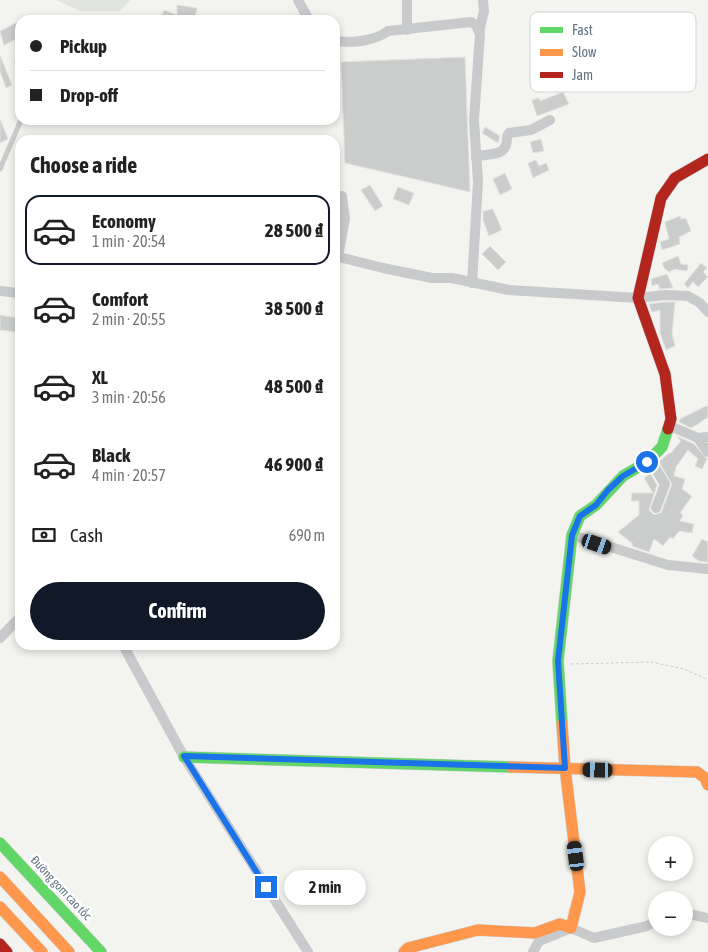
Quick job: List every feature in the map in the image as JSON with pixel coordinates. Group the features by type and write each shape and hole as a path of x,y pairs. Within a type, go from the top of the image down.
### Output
{"main road":[{"path":"404,952 408,948 478,930 535,933 560,924 571,928 580,892 565,768 558,661 572,535 580,516 596,505 623,476 650,460 662,446 670,426 671,418 664,374 638,298 661,198 675,178 708,159"},
{"path":"184,756 698,772 705,778 708,785"},
{"name":"Đường gom cao tốc","path":"0,843 101,952"},
{"path":"0,877 69,952"},
{"path":"0,907 42,952"},
{"path":"0,944 7,952"}],"street":[{"path":"298,0 306,15"},
{"path":"407,0 407,30"},
{"path":"472,283 477,205 474,120 479,32 484,11 483,0"},
{"path":"340,41 346,43 382,36 388,31 471,22 476,25 479,32"},
{"path":"476,157 502,151 506,146 506,137 509,133 530,130 550,120"},
{"path":"340,242 345,219 342,196"},
{"path":"340,257 399,272 509,290 638,298 665,295 688,296 700,303 708,312"},
{"path":"0,291 15,289"},
{"path":"0,291 15,293"},
{"path":"670,426 703,437 708,452"},
{"path":"650,460 665,484 656,508"},
{"path":"572,535 668,565 708,569"},
{"path":"0,638 15,622"},
{"path":"126,650 184,756 308,952"},
{"path":"693,915 708,918"},
{"path":"533,952 539,940 571,928 594,938 648,925"}],"lane":[{"path":"0,169 19,125"},
{"path":"0,286 0,291"}],"path":[{"path":"558,661 579,665 591,662 651,662 684,669 708,680"}],"shaded area":[{"path":"56,0 130,0 120,11 80,11"}],"building":[{"path":"177,5 197,8 195,15 177,15"},
{"path":"164,10 177,15 162,15"},
{"path":"15,24 15,40 4,45 0,31"},
{"path":"0,55 12,85 6,88 0,71"},
{"path":"465,57 470,192 345,163 341,62"},
{"path":"563,92 569,104 537,116 532,100 539,98 540,101"},
{"path":"0,119 8,139 0,143"},
{"path":"485,127 500,136 498,143 482,133"},
{"path":"541,139 544,151 533,153 530,142"},
{"path":"536,160 539,166 546,163 549,170 533,178 528,163"},
{"path":"505,173 512,189 500,195 493,179"},
{"path":"370,185 383,206 375,211 361,190"},
{"path":"398,187 414,193 409,205 393,199"},
{"path":"493,209 502,230 489,236 483,220 483,211"},
{"path":"680,216 681,219 686,218 691,231 679,237 680,244 662,250 660,242 669,239 665,222"},
{"path":"490,246 506,262 498,270 482,254"},
{"path":"678,256 681,264 688,265 687,271 675,269 669,272 664,268 662,263"},
{"path":"701,263 707,268 703,272 708,277 698,287 693,282 688,288 684,284"},
{"path":"667,274 673,288 660,289 658,284 652,286 651,279"},
{"path":"675,302 672,334 675,346 666,350 660,333 660,310 652,312 649,304"},
{"path":"0,315 15,318 15,332 0,330"},
{"path":"708,405 708,417 698,424 691,428 679,422 680,419"},
{"path":"676,436 694,444 707,459 702,469 695,466 698,459 688,450 676,467 674,476 685,479 682,489 692,496 680,513 683,515 680,521 694,524 692,533 679,531 673,539 670,537 663,546 654,539 649,552 632,546 633,544 618,532 639,515 639,501 631,501 632,493 653,493 644,478 650,474 649,471 657,485 649,510 654,515 661,513 672,484 659,462 671,453 681,441"},
{"path":"702,539 708,542 708,562 699,561 692,556"}],"traffic: fast":[{"path":"562,724 558,661 572,535 580,516 596,505 623,476 647,462 662,447 668,429"},
{"path":"184,757 511,767"},
{"path":"0,843 101,952"}],"traffic: slow":[{"path":"404,952 408,948 478,930 535,933 560,924 571,928 580,892 565,768 562,724"},
{"path":"511,767 697,772 705,778 708,785"},
{"path":"0,877 69,952"},
{"path":"0,907 42,952"}],"traffic: jam":[{"path":"668,429 671,419 665,374 638,298 661,198 675,178 708,159"},
{"path":"0,944 7,952"}],"route":[{"path":"266,887 184,756 565,768 558,689 558,661 564,593 572,535 580,516 596,505 623,476 647,462"}]}
